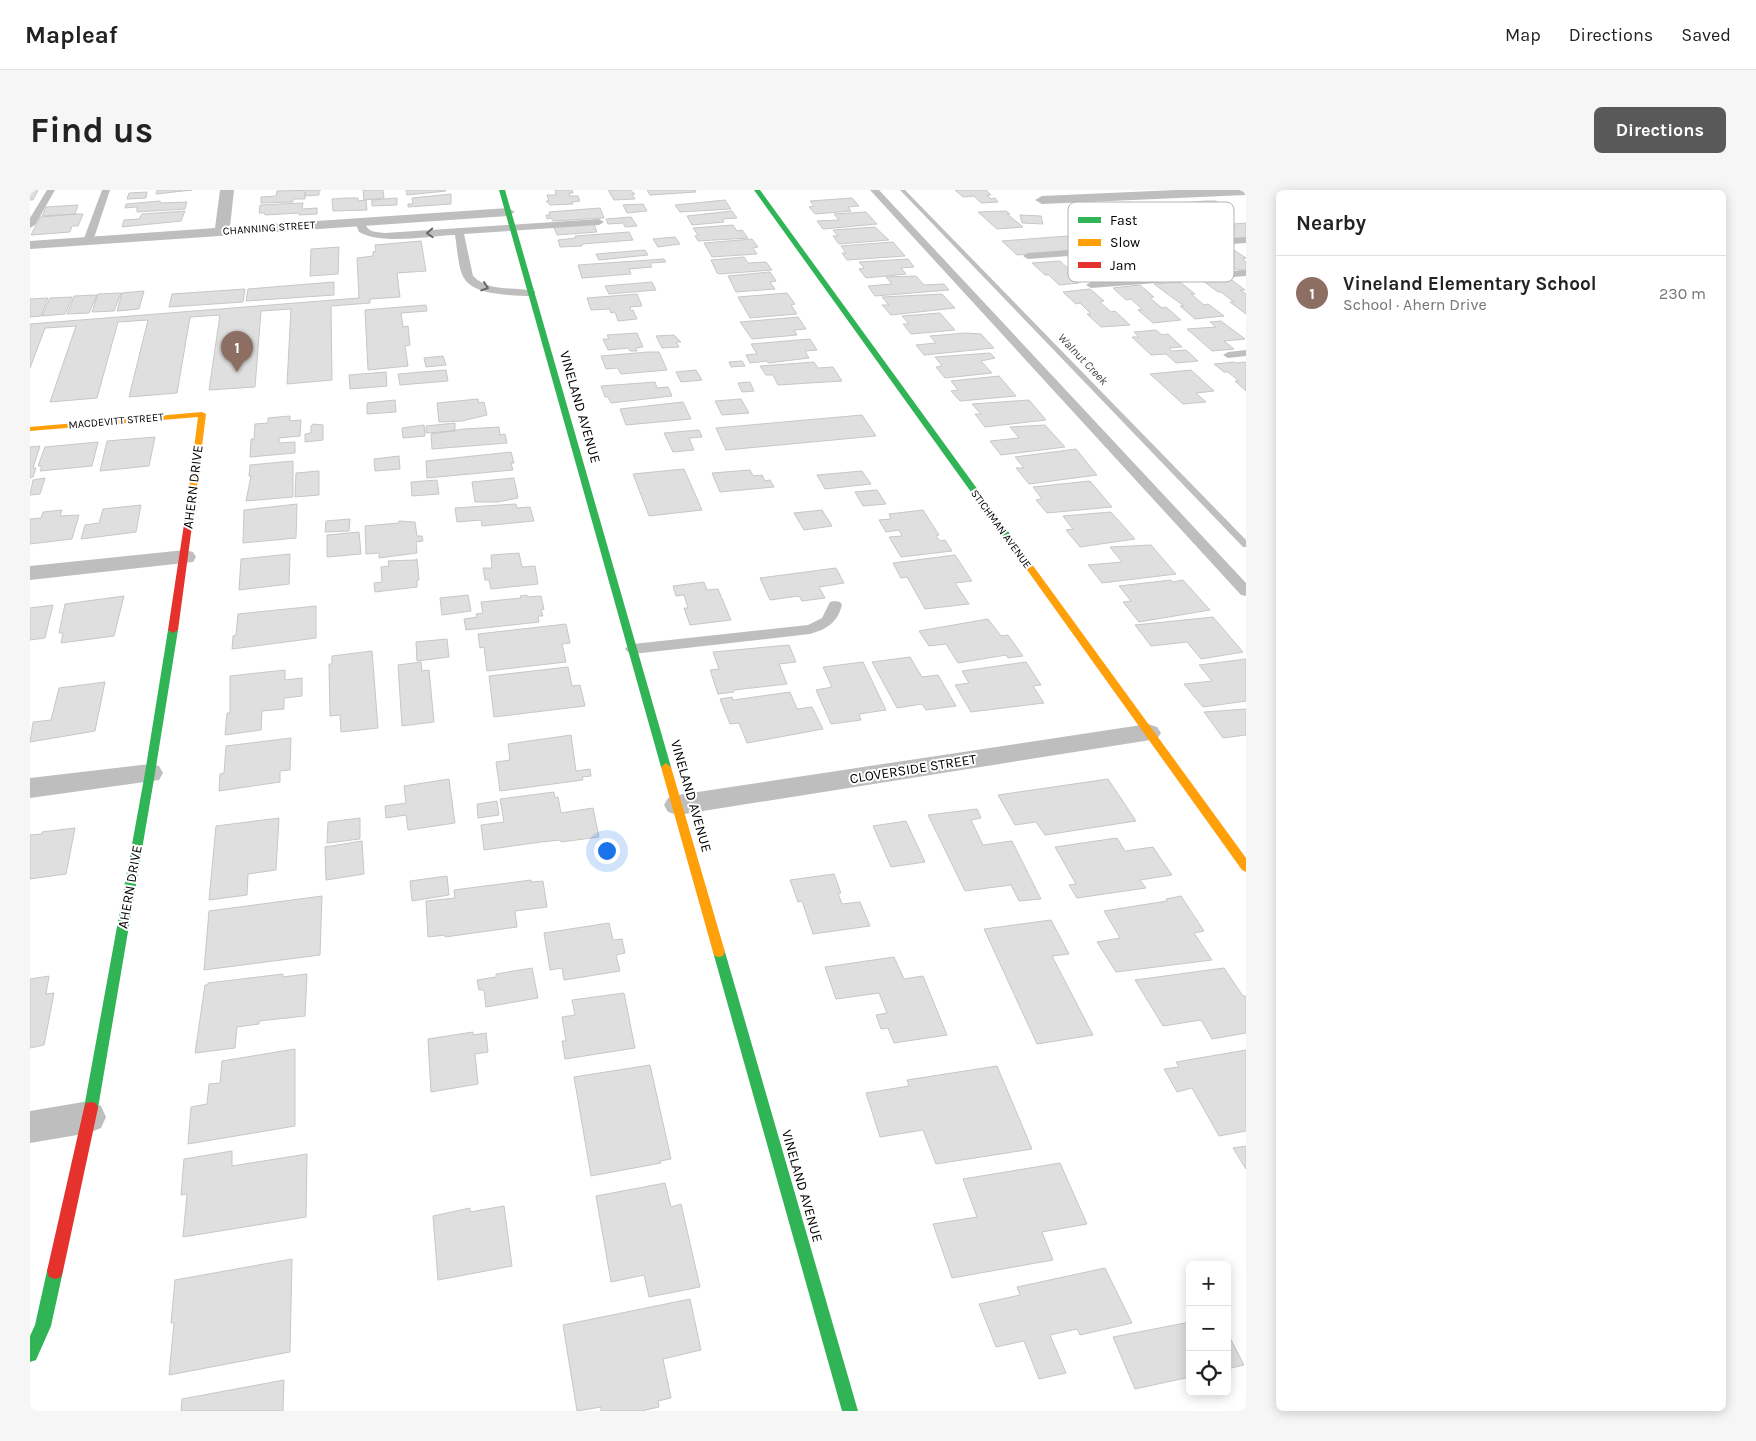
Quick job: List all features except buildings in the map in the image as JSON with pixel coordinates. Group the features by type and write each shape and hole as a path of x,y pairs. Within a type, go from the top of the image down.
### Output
{"street":[{"path":"222,231 227,190"},
{"name":"VINELAND AVENUE","path":"502,190 850,1411"},
{"name":"STICHMAN AVENUE","path":"757,190 1246,867"},
{"path":"1042,200 1244,191"},
{"name":"CHANNING STREET","path":"30,245 508,212"},
{"name":"MACDEVITT STREET","path":"30,429 202,414"},
{"name":"AHERN DRIVE","path":"30,1354 43,1326 89,1117 150,773 185,557 202,414"},
{"path":"30,573 185,557"},
{"name":"CLOVERSIDE STREET","path":"678,805 1148,733"},
{"path":"30,788 150,773"},
{"path":"30,1127 89,1117"}],"lane":[{"path":"30,225 51,190"},
{"path":"88,241 106,190"},
{"path":"874,190 1246,592"},
{"path":"30,202 44,202"},
{"path":"360,222 362,230 367,233 385,236 599,222"},
{"path":"459,232 468,276 471,281 496,290 531,293"},
{"path":"1028,256 1068,253"},
{"path":"1091,285 1130,282"},
{"path":"1228,355 1246,353"},
{"path":"633,649 810,629 822,625 832,617 835,605"}],"waterway":[{"name":"Walnut Creek","path":"902,190 1246,545"}],"traffic: fast":[{"path":"502,190 666,767"},
{"path":"757,190 1015,547"},
{"path":"91,1108 150,773 173,630"},
{"path":"719,952 850,1411"},
{"path":"30,1354 43,1326 55,1271"}],"traffic: slow":[{"path":"30,429 202,414 190,511"},
{"path":"1015,547 1246,867"},
{"path":"666,767 719,952"}],"traffic: jam":[{"path":"173,630 190,511"},
{"path":"55,1271 91,1108"}],"place":[{"name":"Vineland Elementary School","path":"237,372"}]}
